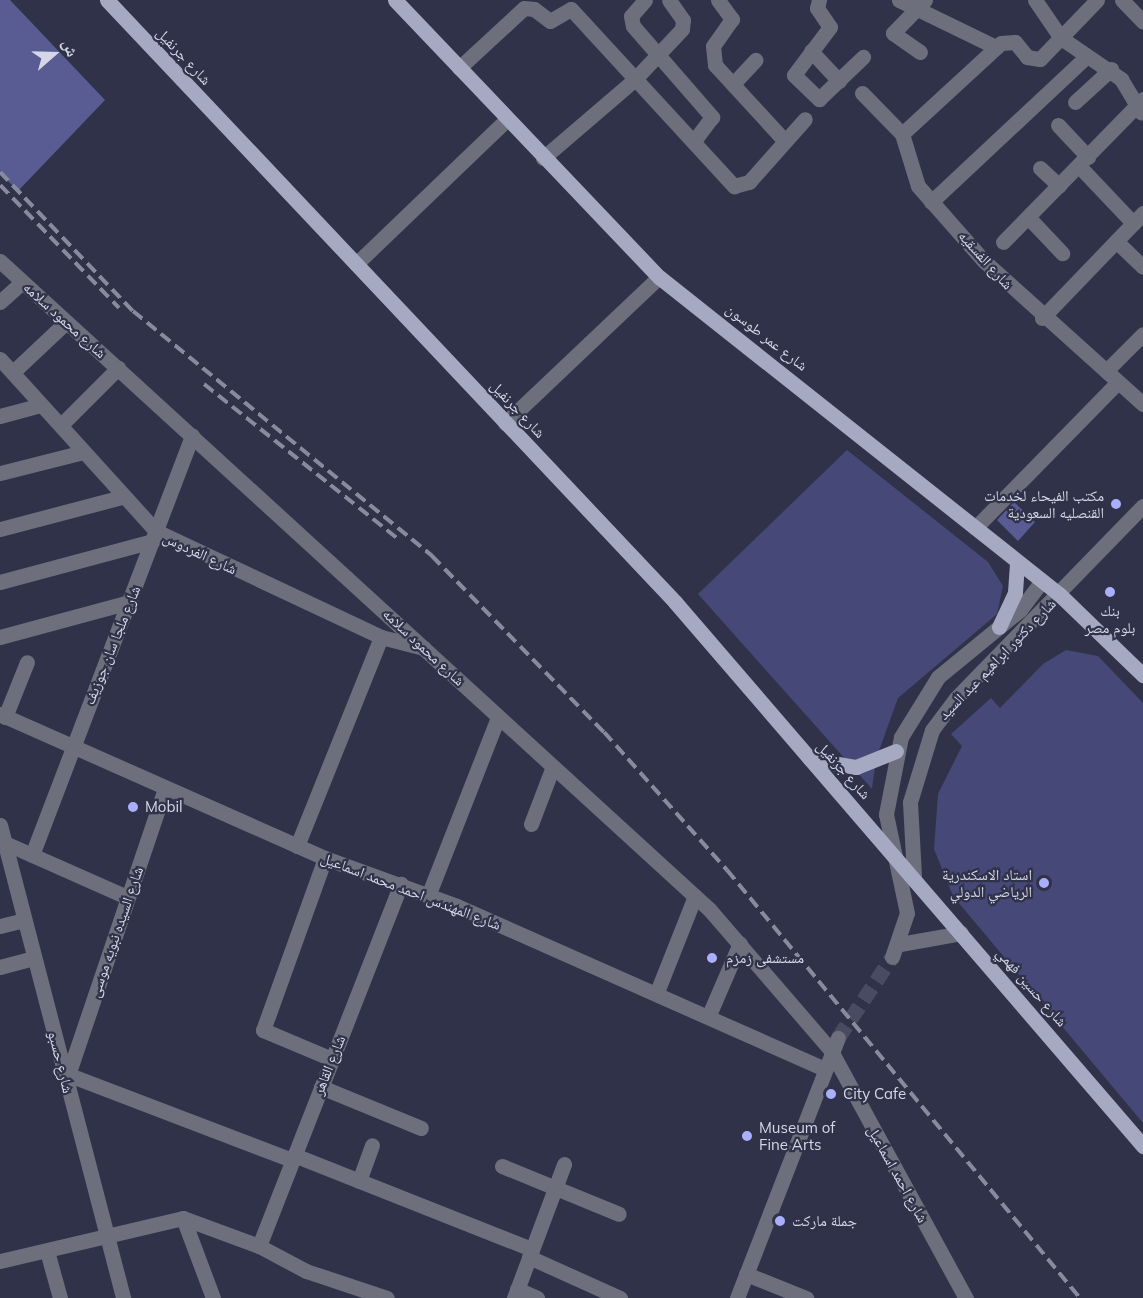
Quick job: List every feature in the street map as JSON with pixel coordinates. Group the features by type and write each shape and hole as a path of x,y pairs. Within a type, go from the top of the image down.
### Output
{"main road":[{"name":"شارع جرنفيل","path":"107,0 675,602 893,852"},
{"name":"شارع عمر طوسون","path":"395,0 506,120 659,277 1059,594 1143,675"},
{"path":"999,627 1015,592 1017,562"},
{"path":"810,759 856,767 896,751"},
{"name":"شارع حسين فهمي","path":"893,852 1143,1146"}],"street":[{"path":"645,0 630,21 657,57 712,117 693,142"},
{"path":"718,0 732,19 713,46 713,60 785,141"},
{"path":"819,0 817,8 830,27 794,75 813,96 822,97 863,57"},
{"path":"899,0 920,4 996,47"},
{"path":"1003,242 1141,106 1111,69 1086,57 1061,38 1035,0"},
{"path":"862,93 902,134 996,47 1015,42 1033,60 1061,38 1097,0"},
{"path":"1122,0 1143,22"},
{"path":"543,158 634,80 657,57 684,23 666,1"},
{"path":"459,68 525,4 545,21 567,9 575,11 634,80 734,186 749,182 805,119"},
{"path":"920,4 893,36 920,52"},
{"path":"811,51 839,81"},
{"path":"931,202 1086,57"},
{"path":"732,84 755,60"},
{"path":"1075,102 1111,69"},
{"path":"356,264 506,120"},
{"path":"1042,318 1138,218 1083,161 1058,125"},
{"name":"شارع الفسقيه","path":"902,134 913,178 931,202 1042,318 1143,404"},
{"path":"1040,168 1059,186"},
{"path":"1028,217 1062,253"},
{"path":"1116,241 1143,267"},
{"name":"شارع محمود سلامه","path":"0,261 426,649 552,769 695,896 834,1044"},
{"path":"506,423 659,277"},
{"path":"0,302 22,282"},
{"path":"13,372 66,322"},
{"path":"1106,371 1143,334"},
{"name":"شارع الفردوس","path":"0,360 61,425 154,536 381,637 426,649"},
{"path":"61,425 118,368"},
{"path":"975,528 1118,382"},
{"path":"0,416 41,405"},
{"name":"شارع ملجا سان جوزيف","path":"32,855 71,746 130,602 192,435"},
{"path":"0,473 83,452"},
{"path":"0,529 122,497"},
{"name":"شارع دكتور ابراهيم عبد السيد","path":"914,876 909,820 915,772 932,730 956,698 1143,506"},
{"path":"0,582 154,536"},
{"name":"شارع دكتور ابراهيم عبد السيد","path":"900,944 907,897 893,852 886,805 896,751 914,710 938,677 1026,605 1042,581"},
{"path":"0,637 130,602"},
{"path":"297,846 381,637"},
{"path":"3,716 27,662"},
{"path":"938,677 956,698"},
{"name":"شارع المهندس احمد محمد اسماعيل","path":"3,716 325,858 401,884 657,992 823,1068"},
{"path":"428,896 498,717"},
{"path":"531,824 552,769"},
{"name":"شارع السيده نبويه موسى","path":"66,1074 165,789"},
{"name":"شارع حسبو","path":"0,825 66,1074 105,1236 123,1298"},
{"path":"4,843 127,897"},
{"path":"325,858 263,1030 332,1059"},
{"name":"شارع القاهر","path":"259,1246 401,884"},
{"path":"657,992 695,896"},
{"path":"0,926 24,920"},
{"path":"892,957 900,944 961,933"},
{"path":"709,1015 740,943"},
{"path":"0,967 34,958"},
{"path":"737,1298 834,1044"},
{"name":"شارع احمد اسماعيل","path":"834,1044 966,1298"},
{"path":"66,1074 359,1181 530,1253 612,1296"},
{"path":"321,1087 421,1128"},
{"path":"359,1181 372,1145"},
{"path":"537,1298 515,1294 564,1164"},
{"path":"502,1166 619,1214"},
{"path":"183,1218 213,1298"},
{"path":"0,1261 183,1218 259,1246 306,1271 358,1292 387,1298"},
{"path":"47,1251 60,1298"},
{"path":"746,1274 806,1298"}],"shaded area":[{"path":"847,450 988,562 1003,586 997,614 898,698 876,759 872,789 698,594"},
{"name":"استاد الاسكندرية الرياضي الدولي","path":"1066,650 1098,656 1143,703 1143,1123 953,896 934,849 938,794 962,746 951,734 991,698 1000,708 1043,664"}],"building":[{"path":"0,0 10,0 105,100 18,191 0,173"},
{"path":"1014,502 1035,522 1018,541 997,520"}],"tunnel":[{"path":"838,1038 892,957"}],"railway":[{"path":"0,172 133,311 432,556 604,732 727,870 1080,1298"},
{"path":"0,185 119,308"},
{"path":"204,384 401,541"}],"place":[{"name":"مكتب الفيحاء لخدمات القنصليه السعودية","path":"1116,504"},
{"name":"بنك بلوم مصر","path":"1110,592"},
{"name":"Mobil","path":"133,807"},
{"name":"استاد الاسكندرية الرياضي الدولي","path":"1044,883"},
{"name":"مستشفى زمزم","path":"712,958"},
{"name":"City Cafe","path":"831,1094"},
{"name":"Museum of Fine Arts","path":"747,1136"},
{"name":"جملة ماركت","path":"780,1221"}]}
